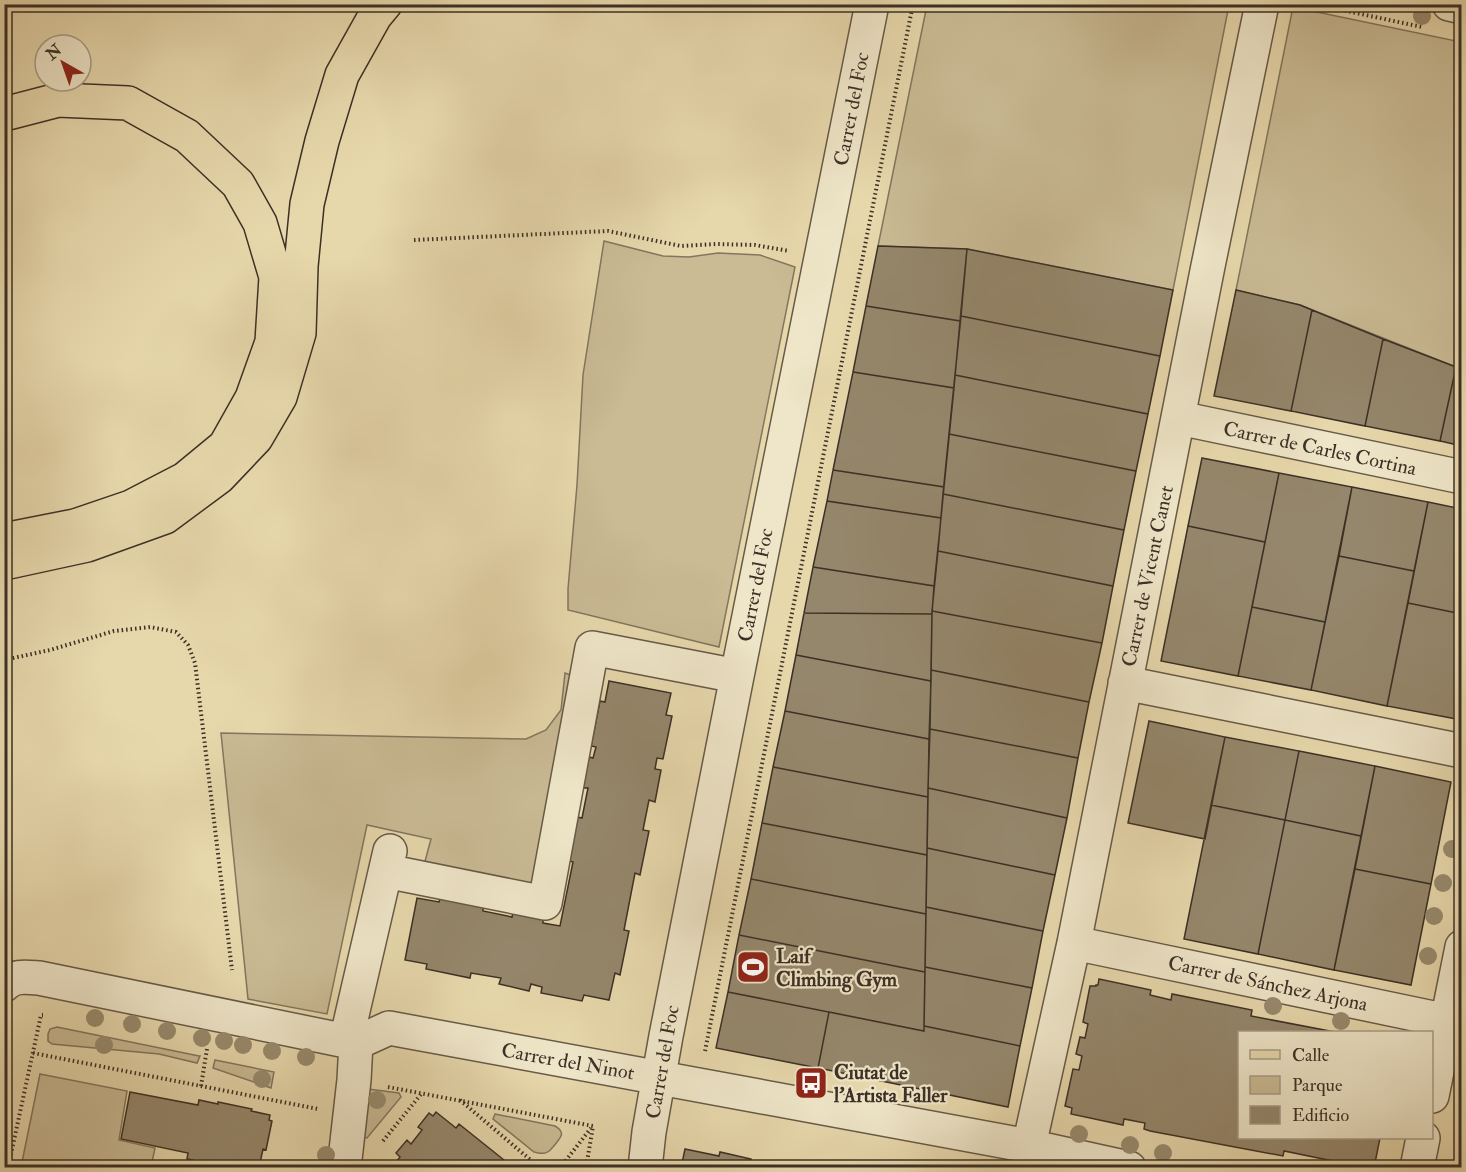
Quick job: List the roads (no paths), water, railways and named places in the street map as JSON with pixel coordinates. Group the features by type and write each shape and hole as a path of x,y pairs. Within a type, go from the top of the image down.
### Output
{"main road":[{"path":"4,563 87,545 165,517 219,477 255,438 280,397 299,333 301,266 307,204 322,141 342,75 375,16 385,4"},
{"path":"4,114 58,100 128,103 187,136 238,184 260,223 276,277 272,342 252,398 225,446 185,479 131,507 75,525 4,540"}],"street":[{"name":"Carrer del Foc","path":"645,1167 666,1036 872,4"},
{"name":"Carrer de Vicent Canet","path":"1029,1146 1074,943 1262,4"},
{"path":"1438,16 1461,7"},
{"name":"Carrer de Carles Cortina","path":"1179,418 1461,477"},
{"path":"344,1167 354,1080 351,1042 388,860 545,903 592,648 737,675"},
{"path":"1125,682 1461,751"},
{"name":"Carrer de Sánchez Arjona","path":"1074,943 1454,1022"},
{"path":"1433,1090 1454,1022 1461,948"},
{"path":"7,982 23,976 39,978 351,1042"},
{"name":"Carrer del Ninot","path":"351,1042 390,1028 1029,1146 1129,1167"},
{"path":"1417,1167 1423,1139"}],"place":[{"name":"Laif Climbing Gym","path":"753,967"},
{"name":"Ciutat de l'Artista Faller","path":"811,1083"}]}
